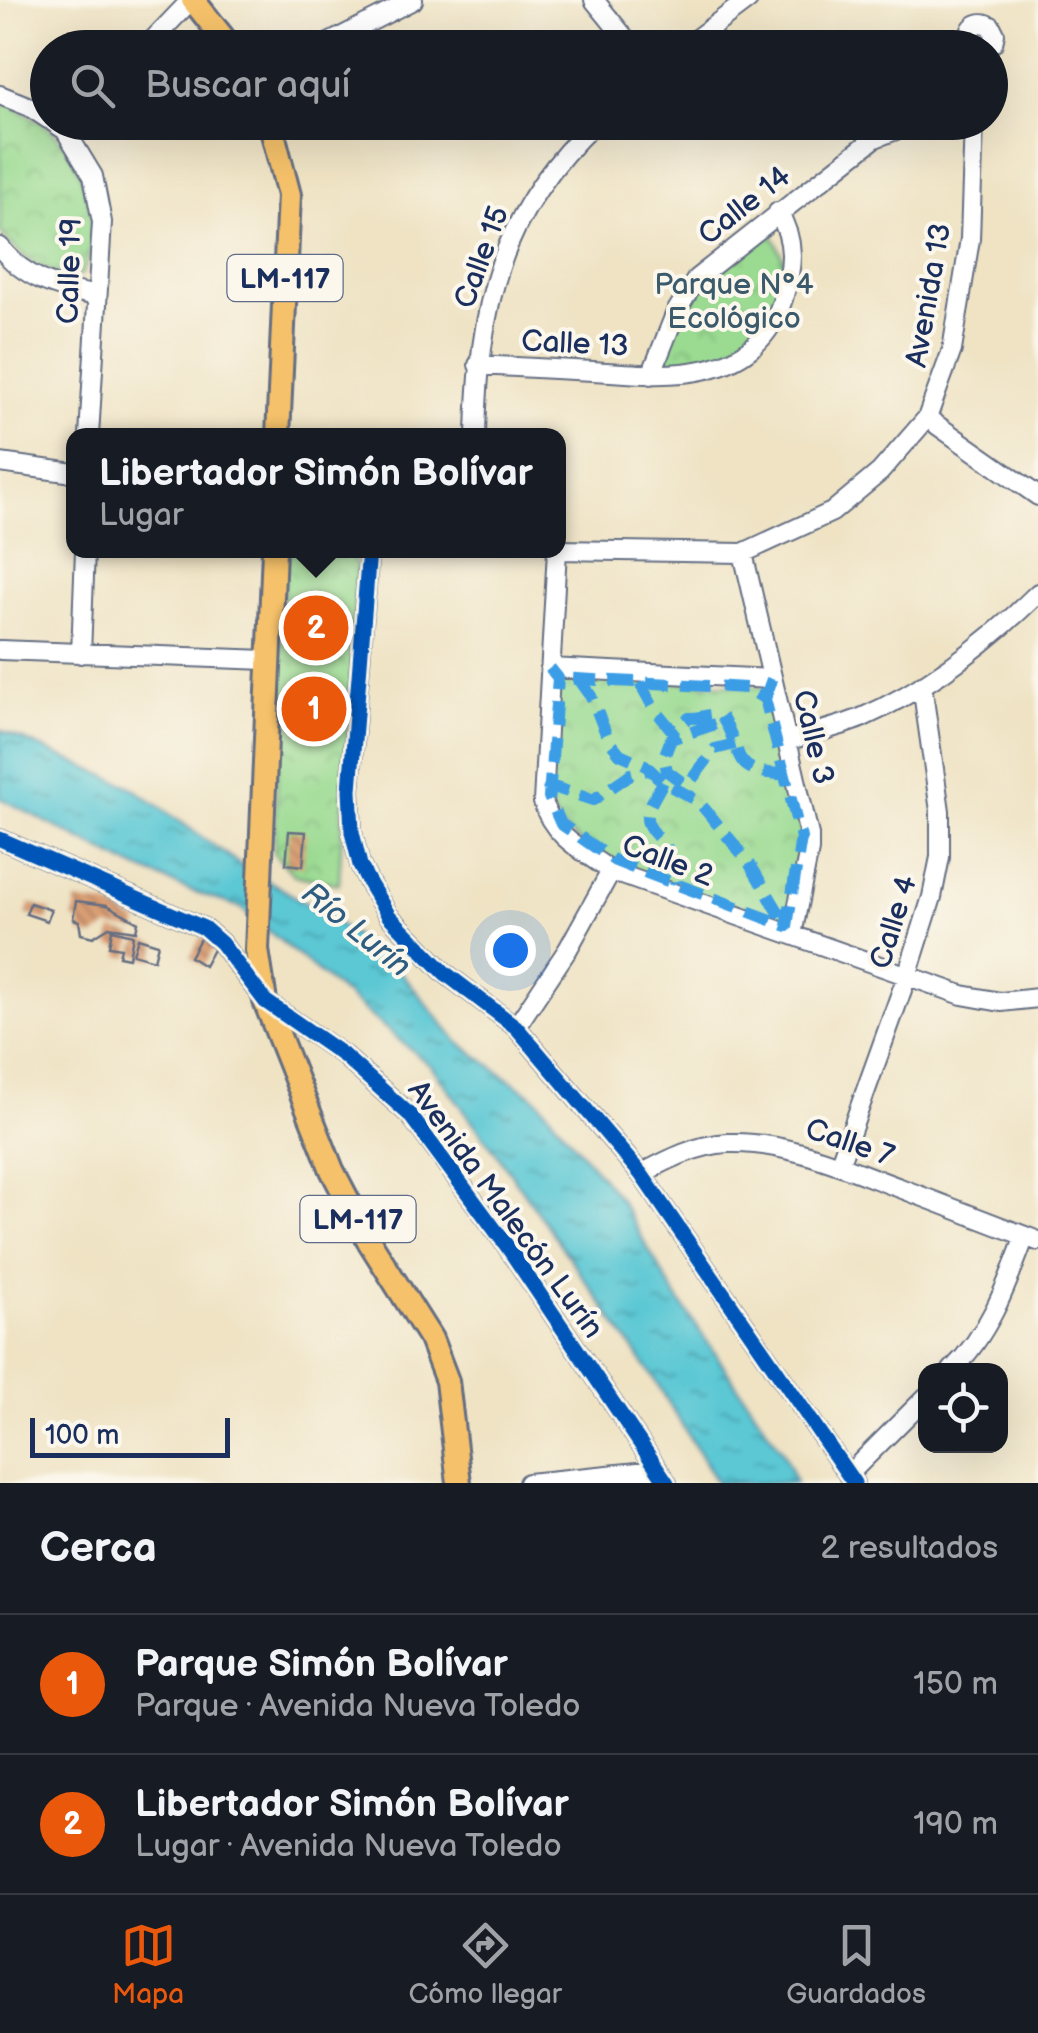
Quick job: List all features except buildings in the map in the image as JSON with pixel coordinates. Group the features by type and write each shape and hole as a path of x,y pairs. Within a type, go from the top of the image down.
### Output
{"main road":[{"path":"192,0 216,30"},
{"name":"LM-117","path":"275,140 289,195 278,428"},
{"name":"LM-117","path":"274,558 257,950 266,1001 332,1170 369,1241 431,1339 447,1382 459,1483"}],"street":[{"path":"163,30 192,0"},
{"path":"354,30 413,0"},
{"path":"594,0 618,30"},
{"path":"708,30 748,0"},
{"path":"971,30 984,22 993,30"},
{"name":"Calle 19","path":"0,95 30,110"},
{"name":"Calle 19","path":"70,140 94,176 102,222 89,428"},
{"name":"Calle 15","path":"476,428 478,365 490,295 513,234 541,181 579,140"},
{"name":"Calle 14","path":"651,375 676,312 697,278 873,140"},
{"name":"Avenida 13","path":"566,550 743,553 832,512 880,472 927,418 952,350 970,239 973,140"},
{"name":"Calle 13","path":"478,365 651,375 704,370 732,360 760,341 780,307 792,266 793,246 778,212"},
{"path":"0,247 48,286 96,296"},
{"path":"927,418 1038,496"},
{"path":"0,463 66,472"},
{"name":"Calle 3","path":"743,553 809,850 792,935"},
{"path":"80,654 84,558"},
{"path":"369,558 350,790 352,832 360,865 389,916 445,973 516,1027 641,1174 851,1479 918,1406"},
{"name":"Calle 2","path":"557,558 543,802 560,834 610,871 907,976 980,1000 1038,998"},
{"path":"786,741 860,718 922,685 999,632 1038,593"},
{"path":"0,650 270,660"},
{"path":"550,668 772,679"},
{"name":"Calle 4","path":"839,1165 907,976 940,858 940,811 922,685"},
{"name":"Avenida Malecón Lurín","path":"0,839 204,928 221,943 266,1001 343,1054 410,1115 508,1246 662,1477"},
{"path":"516,1027 568,949 610,871"},
{"name":"Calle 7","path":"641,1174 686,1152 728,1144 770,1146 839,1165 1032,1238"},
{"path":"959,1363 999,1303 1032,1238"},
{"path":"528,1483 662,1477"}],"green space":[{"path":"0,100 30,116 30,140 60,140 81,177 88,197 91,239 81,275 57,273 35,264 0,231"},
{"name":"Parque N°4 Ecológico","path":"771,232 787,266 763,326 730,353 662,369 671,335 707,276 763,233"},
{"path":"353,558 357,565 339,884 294,875 274,853 285,560"},
{"path":"555,674 761,687 769,698 804,836 790,931 655,882 587,847 563,827 549,805 548,796"}],"water":[{"path":"0,730 132,787 235,861 324,914 392,962 458,1042 537,1099 619,1198 672,1290 783,1453 796,1483 717,1483 655,1380 432,1067 240,907 128,864 0,798"}],"marked path":[{"path":"550,668 558,678 549,797 561,824 615,861 787,926 801,838 765,699 747,688 558,678"},
{"path":"579,679 591,696 608,739 620,754 645,765 663,782 698,801 748,861 788,928"},
{"path":"765,699 772,679"},
{"path":"640,683 670,728 674,730 689,718 721,716 746,765 754,770 785,774"},
{"path":"715,724 671,739 664,757 667,771 683,783 690,782 715,749 735,744"},
{"path":"544,784 593,800 631,774 652,769"},
{"path":"663,782 647,816 651,829 666,845 675,884"}],"cycle path":[{"path":"368,558 350,790 352,832 369,883 389,916 445,973 516,1027 641,1174 854,1483"},
{"path":"0,839 204,928 221,943 265,1001 343,1055 410,1115 507,1246 667,1483"}],"place":[{"name":"Libertador Simón Bolívar","path":"316,628"},
{"name":"Parque Simón Bolívar","path":"314,709"}],"water label":[{"name":"Río Lurín","path":"357,929"}]}
